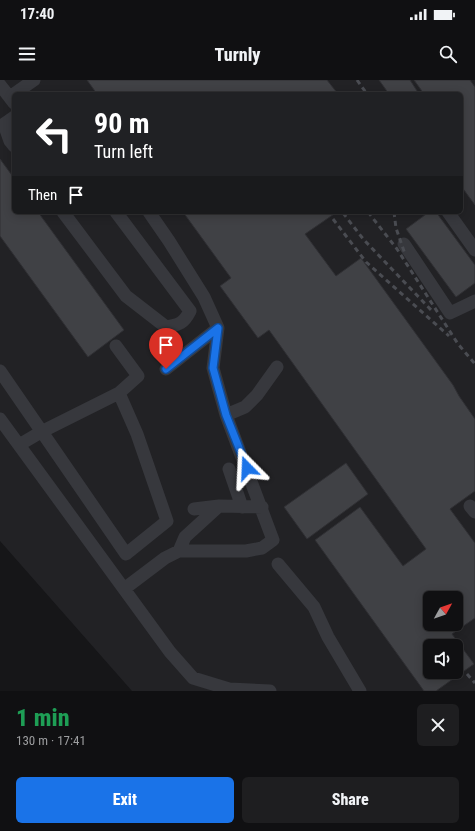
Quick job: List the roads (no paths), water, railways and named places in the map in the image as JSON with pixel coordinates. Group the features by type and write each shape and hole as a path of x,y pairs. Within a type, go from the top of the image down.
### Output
{"lane":[{"path":"19,92 34,80"},
{"path":"0,85 12,96"},
{"path":"12,118 4,124 12,144"},
{"path":"64,214 126,296 166,327 178,325 186,319 190,311 117,214"},
{"path":"124,589 165,558 179,550 246,551 262,548 273,540 262,507 226,415 213,368 218,328 204,297 150,214"},
{"path":"449,214 475,250"},
{"path":"404,244 450,313 475,301"},
{"path":"166,369 218,328"},
{"path":"19,445 41,432 119,393 138,376 116,346"},
{"path":"226,415 245,407 257,395 277,367"},
{"path":"0,372 126,554 167,521 137,434 119,393"},
{"path":"0,419 170,652 193,678 229,689 270,691"},
{"path":"230,469 242,507"},
{"path":"194,509 220,506 262,507"},
{"path":"179,550 185,537 220,506"},
{"path":"278,564 314,607 328,637 360,691"}],"railway":[{"path":"357,80 366,92"},
{"path":"344,214 364,240 433,312"},
{"path":"370,214 397,249 458,344 475,364"},
{"path":"394,214 396,228 405,254"},
{"path":"333,219 366,262 449,336"},
{"path":"467,674 475,683"}]}
